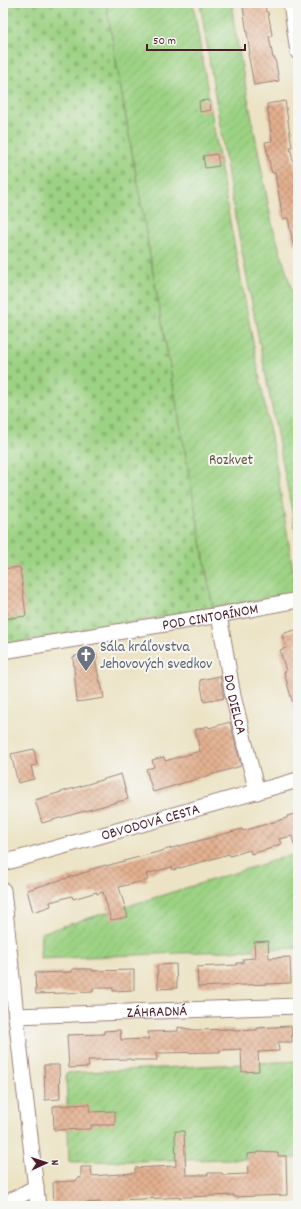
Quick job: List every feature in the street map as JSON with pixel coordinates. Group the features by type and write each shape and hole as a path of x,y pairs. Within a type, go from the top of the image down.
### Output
{"street":[{"path":"291,3 298,52"},
{"name":"POD CINTORÍNOM","path":"3,651 220,615 298,600"},
{"name":"DO DIELCA","path":"220,615 233,696 257,792"},
{"name":"OBVODOVÁ CESTA","path":"3,863 298,780"},
{"path":"3,890 38,1206"},
{"name":"ZÁHRADNÁ","path":"16,1016 298,1006"},
{"path":"3,1205 36,1187"}],"green space":[{"path":"3,3 106,3 213,608 3,645"},
{"name":"Rozkvet","path":"106,3 193,3 228,211 275,458 297,594 213,608"},
{"path":"200,3 232,3 234,25 272,224 298,310 298,543 232,200"},
{"path":"298,853 298,948 40,959 41,933"},
{"path":"298,1061 298,1158 69,1162 66,1073"}],"building":[{"path":"246,3 265,3 272,35 269,36 279,81 254,85 248,53 250,53 243,7 246,7"},
{"path":"209,100 211,110 200,112 199,101"},
{"path":"285,101 292,147 290,147 295,169 298,169 298,243 293,244 288,218 283,219 275,173 272,173 271,170 265,142 272,141 267,104"},
{"path":"217,154 219,166 205,168 203,156"},
{"path":"20,567 26,616 3,619 3,569"},
{"path":"298,629 298,710 295,711 284,672 286,671 280,650 286,648 282,634"},
{"name":"Sála kráľovstva Jehovových svedkov","path":"83,653 97,654 95,659 104,698 77,702 73,657"},
{"path":"220,676 224,698 204,702 200,680"},
{"path":"230,722 241,766 153,792 146,769 154,767 152,760 164,757 165,761 200,751 195,730"},
{"path":"34,749 37,765 31,766 34,779 18,783 11,754"},
{"path":"121,774 128,799 42,823 35,800"},
{"path":"298,813 298,845 294,845 292,836 279,839 281,844 272,848 251,854 250,850 230,856 229,854 173,870 172,867 146,874 148,880 119,887 128,917 111,920 103,892 97,894 97,892 73,899 72,896 50,902 51,906 33,912 27,890 106,865 242,829 243,831 287,818 287,816"},
{"path":"268,941 269,958 290,957 291,983 198,987 197,967 237,965 237,963 243,963 243,959 255,958 254,942"},
{"path":"176,964 177,988 158,989 157,965"},
{"path":"72,969 92,969 92,971 134,970 134,990 113,991 113,988 93,988 93,992 36,994 35,973 72,972"},
{"path":"291,1026 292,1042 278,1042 279,1051 258,1052 259,1071 242,1072 241,1049 220,1050 220,1052 156,1053 157,1060 88,1060 89,1067 69,1068 67,1035 104,1034 104,1031 120,1030 121,1040 149,1039 148,1032 178,1031 178,1027 194,1030 234,1029 234,1031"},
{"path":"44,1065 59,1065 60,1099 45,1100"},
{"path":"90,1104 90,1112 115,1111 115,1125 91,1125 91,1129 54,1130 53,1106"},
{"path":"175,1131 184,1131 186,1175 208,1175 208,1173 222,1173 223,1175 248,1174 247,1154 258,1152 278,1153 278,1156 286,1156 287,1195 234,1197 234,1195 118,1200 118,1206 100,1206 100,1202 54,1206 53,1182 75,1181 77,1178 81,1178 81,1167 91,1167 92,1176 135,1173 135,1168 176,1166"}],"place":[{"name":"Sála kráľovstva Jehovových svedkov","path":"86,672"}]}
